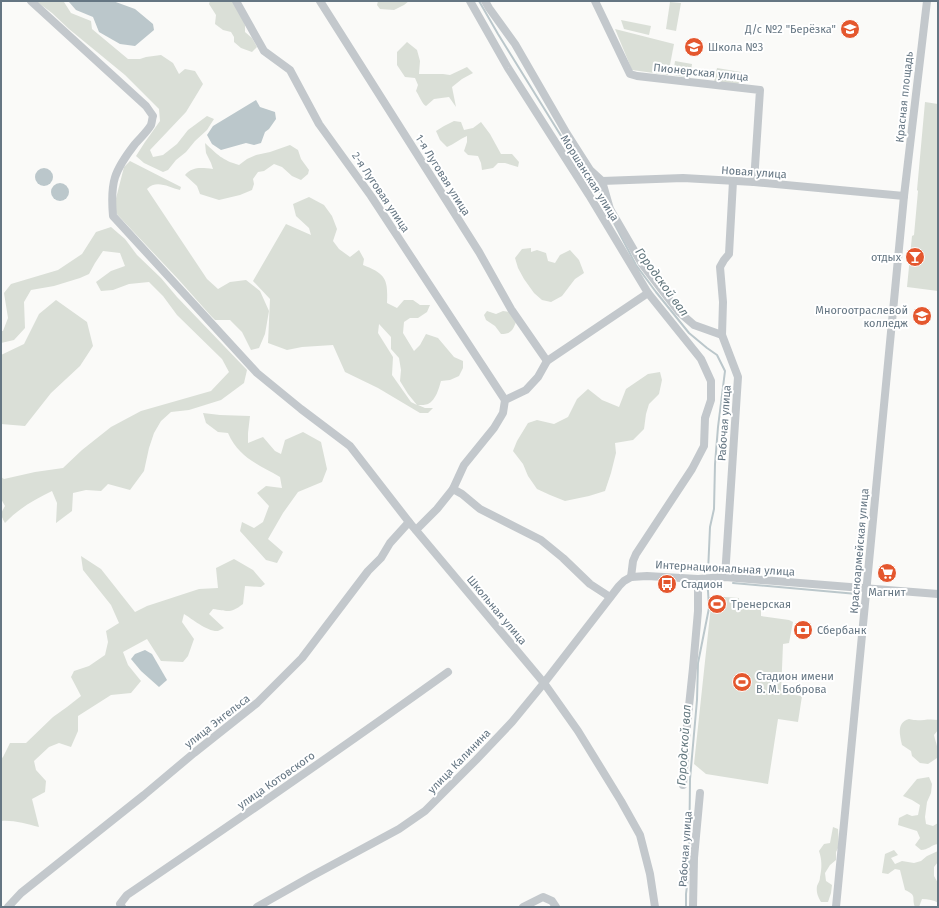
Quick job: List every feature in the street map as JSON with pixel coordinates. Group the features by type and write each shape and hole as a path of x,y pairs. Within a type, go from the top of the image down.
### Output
{"street":[{"name":"Школьная улица","path":"31,1 146,106 153,116 150,126 118,168 113,183 113,216 257,373 350,446 409,522 544,683 582,737 622,800 640,835 650,874 655,907"},
{"name":"2-я Луговая улица","path":"236,1 264,51 290,70 319,124 371,196 505,400"},
{"name":"1-я Луговая улица","path":"320,1 479,252 511,308 547,361"},
{"name":"Моршанская улица","path":"470,1 508,68 589,195 648,293 701,359"},
{"name":"Моршанская улица","path":"485,1 515,44 590,170 602,181 610,209 642,264 679,312 694,325 722,335"},
{"name":"Пионерская улица","path":"595,1 630,74 760,90 754,182"},
{"name":"Красная площадь","path":"904,196 927,1"},
{"name":"Новая улица","path":"602,181 683,178 754,182 904,196"},
{"name":"Рабочая улица","path":"725,577 738,377 722,335 723,302 720,268 729,254 733,181"},
{"name":"Красноармейская улица","path":"836,907 904,196"},
{"path":"416,530 437,509 453,489 464,465 494,428 503,413 505,400 526,390 538,377 547,361 648,293"},
{"name":"Рабочая улица","path":"631,577 632,562 636,554 692,469 704,446 705,418 711,400 711,381 701,359"},
{"path":"453,489 462,494 480,509 541,540 563,558 590,584 610,597"},
{"name":"улица Энгельса","path":"8,907 21,893 257,703 302,658 368,571 382,558 390,543 409,522"},
{"name":"Интернациональная улица","path":"631,577 647,576 698,579 725,577 938,594"},
{"name":"улица Калинина","path":"257,907 399,829 425,812 502,733 544,683 619,586 631,577"},
{"path":"683,785 698,611 698,579"},
{"name":"улица Котовского","path":"122,907 120,904 127,895 263,803 448,672"},
{"name":"Рабочая улица","path":"693,907 694,858 700,793"},
{"path":"523,907 543,897 552,901 556,907"}],"shaded area":[{"path":"36,1 65,1 64,2 71,13 91,21 92,29 128,59 140,59 161,55 173,63 179,74 185,69 195,71 203,84 186,112 150,150 153,157 163,155 177,144 188,130 207,116 214,119 207,130 186,152 176,160 168,170 163,172 144,163 136,156 160,121 159,109 125,75"},
{"path":"113,1 135,9 153,24 154,30 135,46 120,44 99,32 93,17 76,10 69,2"},
{"path":"210,1 236,1 245,25 245,32 252,38 257,47 252,52 241,48 234,42 234,37 231,32 223,30 215,24 216,15 209,4"},
{"path":"378,1 409,1 394,10 380,9 377,5"},
{"path":"670,2 681,3 676,31 666,29"},
{"path":"621,20 651,26 649,35 624,29"},
{"path":"615,29 674,44 668,75 632,70"},
{"path":"407,42 417,50 420,61 419,74 450,75 467,67 473,73 452,87 456,107 449,97 434,99 426,106 423,103 416,91 418,85 415,78 405,77 397,65 397,52"},
{"path":"675,61 692,64 690,78 673,75"},
{"path":"717,68 741,72 738,86 714,82"},
{"path":"256,100 260,107 275,112 276,119 265,132 261,143 254,145 246,143 221,150 212,144 207,135 213,126"},
{"path":"925,102 938,104 938,291 907,287 912,236 914,235"},
{"path":"454,121 461,122 464,130 473,128 481,122 490,134 501,154 512,154 519,162 518,167 505,163 498,163 493,168 482,170 478,156 468,155 464,151 467,136 447,147 440,140 436,131"},
{"path":"205,143 220,157 239,165 256,155 290,145 298,150 301,159 309,170 308,174 301,180 292,176 282,167 274,164 264,171 258,172 253,179 254,184 252,190 240,195 219,200 200,194 197,186 185,175 194,169 213,169 206,153"},
{"path":"130,161 181,187 180,190 158,184 147,189 207,279 218,289 230,282 246,280 260,291 269,311 265,334 259,348 251,350 242,332 230,320 215,320 113,210 124,167"},
{"path":"40,168 48,168 53,173 51,184 48,186 40,186 35,181 35,173"},
{"path":"60,183 66,186 69,192 66,198 60,201 54,198 51,192 54,186"},
{"path":"309,197 324,205 332,216 337,229 333,241 339,249 350,257 359,250 364,259 363,265 377,271 384,278 387,288 387,303 397,308 404,300 413,300 420,305 430,305 427,312 418,318 410,318 404,322 403,333 414,351 420,345 426,334 438,338 454,357 463,361 463,368 459,376 450,380 441,381 437,394 431,402 426,405 418,405 425,408 433,408 428,413 420,413 378,388 345,372 333,345 302,347 287,350 268,343 270,299 253,281 286,224 311,235 309,228 296,216 293,204","holes":["379,324 391,337 391,349 399,358 401,370 400,381 417,405 411,402 392,375 393,357 378,333"]},
{"path":"111,227 125,239 137,255 161,278 177,297 247,370 244,383 221,400 189,410 171,412 161,421 154,433 144,471 130,490 108,484 101,491 86,490 73,493 72,511 56,523 57,503 52,491 39,497 15,513 5,523 1,514 5,506 1,499 1,477 4,479 63,468 82,450 111,427 141,411 211,391 229,372 222,359 177,315 163,296 149,282 129,284 113,290 101,291 96,282 111,271 125,266 120,253 103,251 89,274 54,286 31,290 24,302 25,328 14,340 1,343 1,331 3,331 8,318 4,293 11,284 58,270 82,254 96,232"},
{"path":"531,248 531,252 537,250 546,253 548,261 555,263 560,255 570,250 579,260 584,273 575,279 562,296 551,302 542,300 534,293 524,279 515,258 522,249"},
{"path":"56,300 87,322 93,346 80,366 51,393 25,426 1,424 1,355 24,344 39,314"},
{"path":"487,311 496,314 503,311 510,312 516,322 513,329 507,333 501,334 495,326 486,320 484,315"},
{"path":"660,372 662,380 659,394 649,404 644,429 633,440 615,443 616,453 605,491 565,501 537,489 528,476 523,464 513,451 528,423 537,420 554,424 568,417 577,399 588,389 602,400 619,407 626,389 648,374"},
{"path":"203,413 250,416 248,443 263,437 275,451 281,454 285,440 303,432 321,442 327,469 322,482 298,492 283,513 268,539 283,552 277,563 266,560 240,531 242,522 254,528 263,522 269,506 257,493 266,486 282,488 280,477 250,460 232,442 228,433 218,432 206,423"},
{"path":"81,556 101,569 135,612 147,606 199,589 218,588 216,568 234,559 253,570 265,584 261,587 245,586 243,604 232,611 213,609 209,614 224,628 218,631 205,627 184,614 182,622 194,639 188,656 183,662 161,661 147,639 123,652 128,665 141,681 131,693 111,695 78,716 78,731 71,747 59,743 49,747 34,761 36,770 46,781 45,792 32,799 39,827 1,821 1,759 10,743 26,743 53,717 81,696 71,677 74,671 89,666 105,655 108,642 106,631 119,623 111,605 83,570"},
{"name":"Стадион имени В. М. Боброва","path":"712,596 739,598 739,602 754,603 754,607 761,608 761,616 789,620 793,622 789,643 783,644 781,693 802,696 798,722 778,719 768,784 706,774 694,764"},
{"path":"145,650 152,654 167,680 159,687 141,671 131,659 135,654"},
{"path":"909,719 938,720 938,730 934,735 938,755 937,758 928,764 920,763 912,756 911,751 902,745 900,733 901,726 902,723"},
{"path":"929,777 932,784 925,817 926,824 933,826 938,823 938,844 921,850 915,845 920,838 917,831 898,825 899,818 907,814 912,816 918,815 920,805 903,796 917,779"},
{"path":"833,827 838,829 839,846 836,852 836,860 830,865 825,873 826,881 832,885 831,893 828,902 821,902 817,890 820,880 821,867 819,851 824,844 830,843"},
{"path":"894,850 898,855 891,858 895,864 902,861 914,863 921,861 927,856 938,851 938,862 934,867 934,876 938,883 938,903 931,900 922,899 919,907 915,907 913,895 905,890 900,870 895,869 888,874 882,873 885,854"}],"waterway":[{"name":"Городской вал","path":"479,1 584,173 603,197"},
{"name":"Городской вал","path":"614,223 636,265 656,292 689,333 717,355 725,371 718,427 714,509 710,527 708,572"},
{"path":"733,583 857,594"},
{"name":"Городской вал","path":"686,907 689,869 690,779 697,700 698,663 709,608 707,584"}],"place":[{"name":"Д/с №2 \"Берёзка\"","path":"850,29"},
{"name":"Школа №3","path":"694,47"},
{"name":"отдых","path":"915,257"},
{"name":"Многоотраслевой колледж","path":"922,316"},
{"name":"Магнит","path":"887,573"},
{"name":"Стадион","path":"667,584"},
{"name":"Тренерская","path":"717,604"},
{"name":"Сбербанк","path":"803,630"},
{"name":"Стадион имени В. М. Боброва","path":"742,682"}]}
